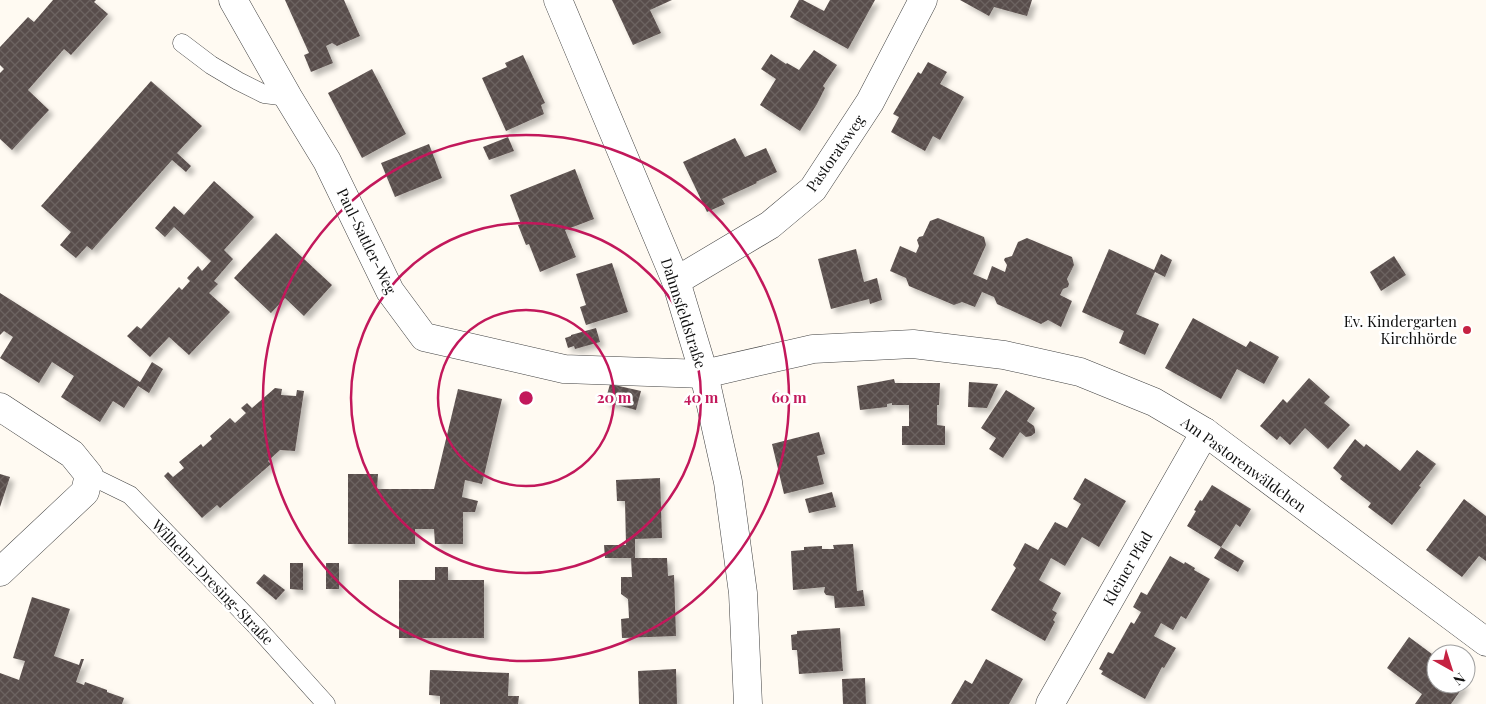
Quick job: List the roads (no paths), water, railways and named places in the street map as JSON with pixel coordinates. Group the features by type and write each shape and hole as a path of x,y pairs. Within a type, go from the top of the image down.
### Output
{"street":[{"name":"Paul-Sattler-Weg","path":"233,0 327,161 390,292 424,337 564,369 704,374"},
{"name":"Dahmsfeldstraße","path":"558,0 676,281 704,374 730,491 743,593 748,704"},
{"name":"Pastoratsweg","path":"676,281 770,225 813,189 870,102 923,0"},
{"name":"Am Pastorenwäldchen","path":"704,374 813,349 913,344 1004,355 1080,372 1154,402 1205,432 1486,642"},
{"name":"Wilhelm-Dresing-Straße","path":"0,407 72,454 88,475"},
{"name":"Kleiner Pfad","path":"1050,704 1205,432"},
{"path":"0,572 85,492 88,475"}],"lane":[{"path":"182,43 210,65 238,82 264,94 288,97"},
{"name":"Wilhelm-Dresing-Straße","path":"88,475 130,495 255,625 326,704"}],"place":[{"name":"Ev. Kindergarten Kirchhörde","path":"1467,330"}]}
